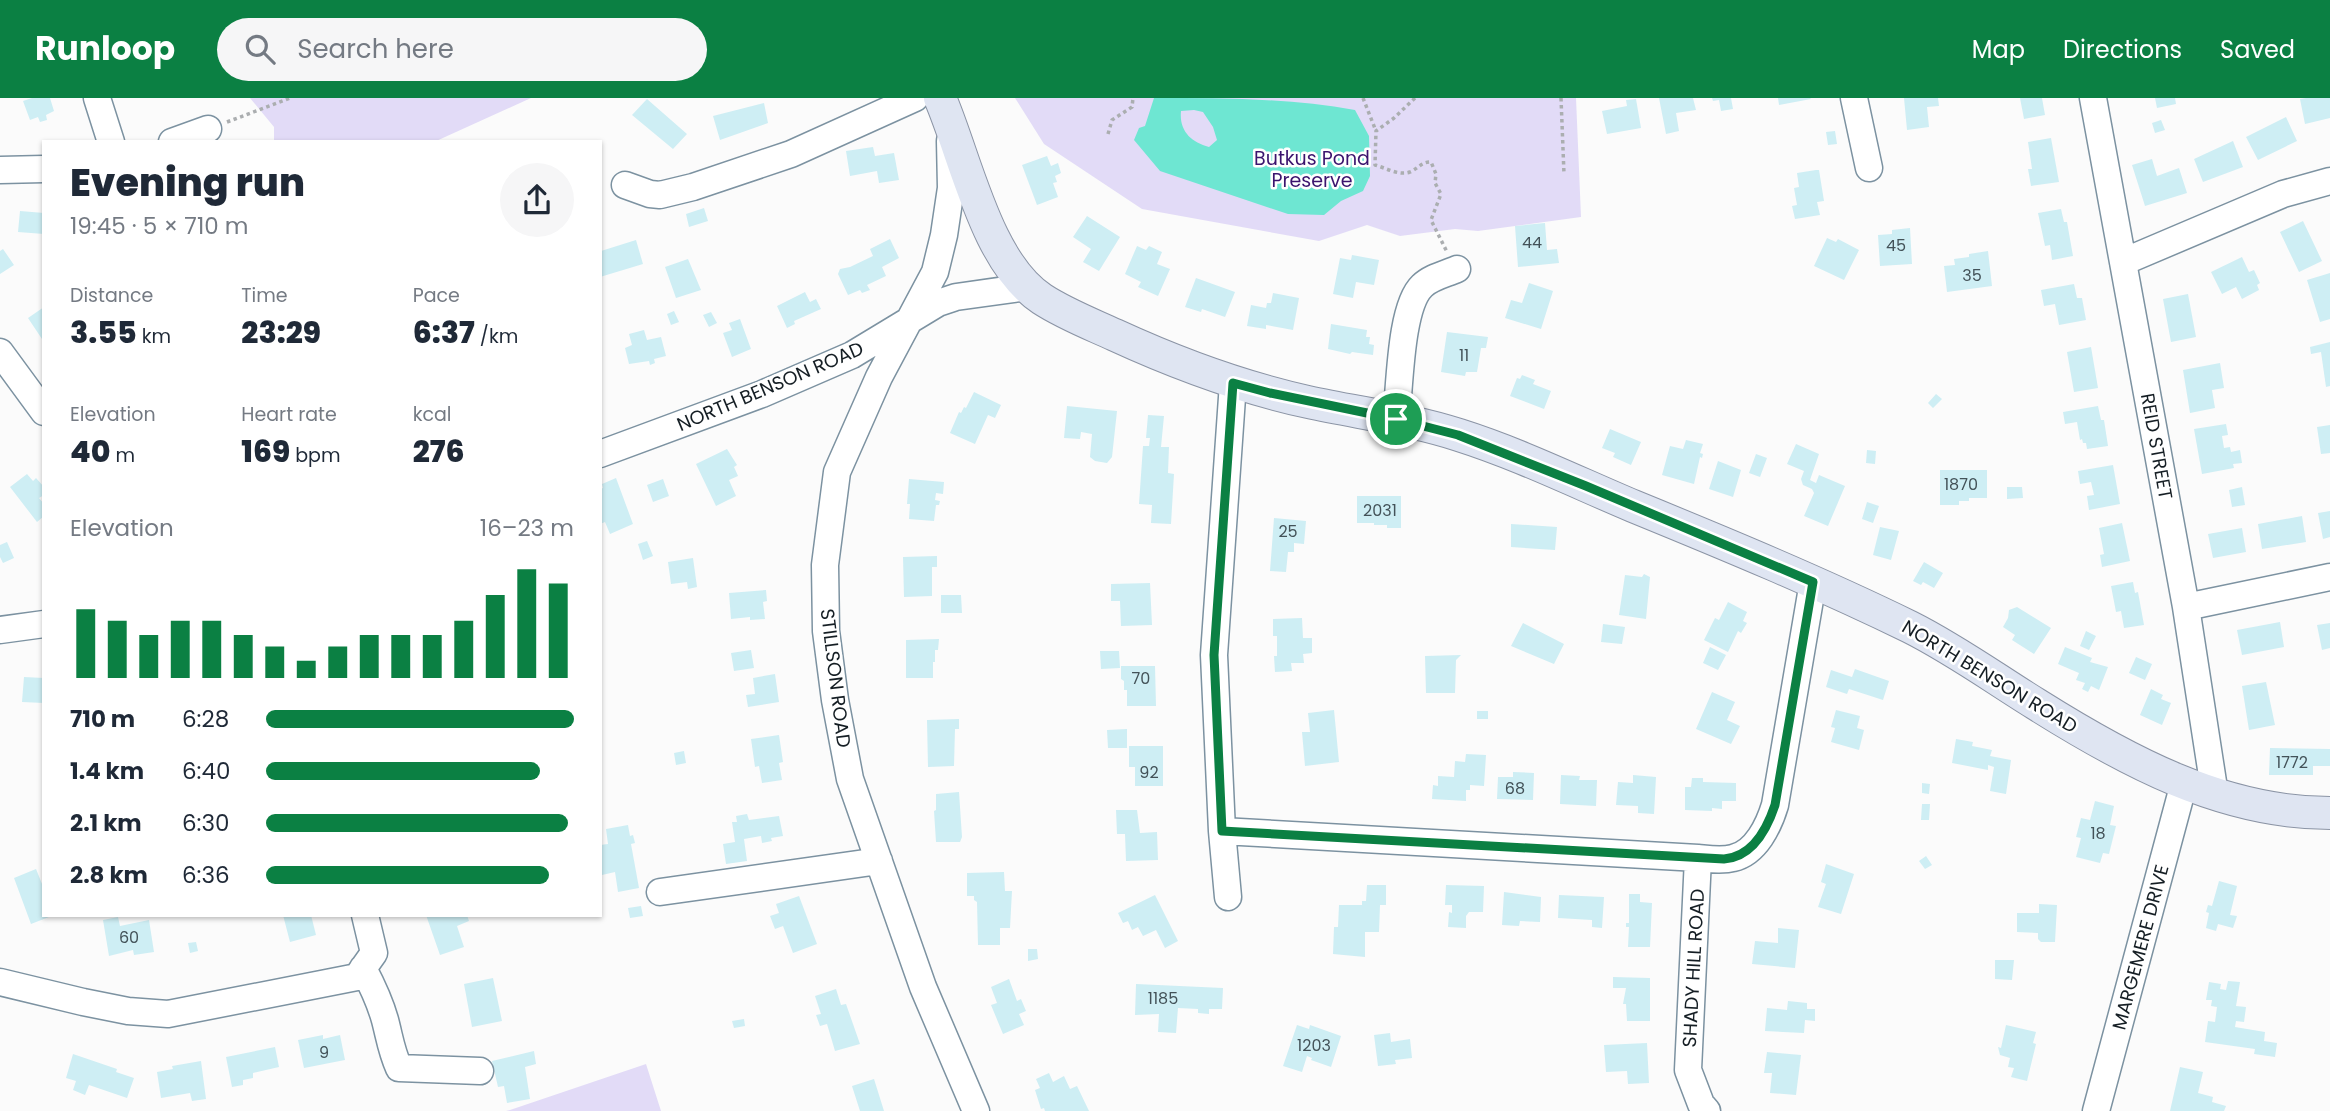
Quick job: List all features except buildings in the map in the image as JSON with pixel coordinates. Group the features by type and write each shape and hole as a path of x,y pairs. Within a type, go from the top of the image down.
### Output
{"main road":[{"name":"STILLSON ROAD","path":"945,109 989,228 999,248 1027,287"},
{"name":"NORTH BENSON ROAD","path":"1027,287 1068,314 1169,359 1233,383 1297,400 1396,419 1458,435 1813,582 1914,629 2072,726 2139,763 2184,783 2215,795 2272,809 2330,813"}],"street":[{"path":"97,98 110,140"},
{"path":"625,185 660,195 693,187 791,154 915,98"},
{"path":"1854,98 1870,168"},
{"name":"REID STREET","path":"2092,98 2186,607 2215,795"},
{"name":"STILLSON ROAD","path":"945,109 951,187 944,235 935,272 879,377 836,472 825,565 827,631 835,699 850,779 922,987 976,1111"},
{"path":"178,140 208,129"},
{"path":"0,170 42,169"},
{"path":"2123,262 2283,194 2330,181"},
{"path":"1396,419 1411,304 1423,285 1457,269"},
{"name":"NORTH BENSON ROAD","path":"602,450 762,394 852,355 911,321 923,310 956,297 1027,287"},
{"path":"0,352 42,409"},
{"path":"1228,897 1222,831 1214,655 1233,383"},
{"path":"2186,607 2330,577"},
{"path":"1222,831 1698,858 1733,858 1741,855 1762,835 1770,822 1775,805 1813,582"},
{"path":"0,630 42,624"},
{"name":"MARGEMERE DRIVE","path":"2096,1111 2184,783"},
{"name":"SHADY HILL ROAD","path":"1698,858 1688,1070 1701,1104 1707,1111"},
{"path":"660,892 879,861"},
{"path":"0,982 128,1011 168,1014 360,973 374,953 365,917"},
{"path":"360,973 375,991 386,1020 390,1049 399,1068 480,1071"}],"path":[{"path":"208,129 290,98"},
{"path":"1108,134 1112,120 1132,107 1133,98"},
{"path":"1363,98 1376,131 1375,165 1399,173 1410,172 1424,162 1431,162 1436,174 1434,183 1441,194 1431,220 1457,269"},
{"path":"1376,131 1415,98"},
{"path":"1560,98 1564,174"}],"green space":[{"path":"250,98 531,98 438,140 274,140 274,127"},
{"name":"Butkus Pond Preserve","path":"1015,98 1576,98 1581,217 1478,231 1455,229 1400,236 1367,225 1319,241 1142,209 1044,144"},
{"path":"646,1064 661,1111 506,1111 510,1110"}],"shaded area":[{"path":"1154,98 1281,101 1355,110 1369,136 1370,176 1363,191 1341,201 1324,215 1288,214 1160,171 1134,140 1139,128 1145,126","holes":["1181,111 1203,112 1213,127 1217,140 1209,147 1188,135 1182,124"]}],"route":[{"path":"1233,383 1396,419 1458,435 1504,452 1813,582 1775,805 1770,822 1751,847 1741,855 1724,859 1222,831 1214,655 1233,383"}]}
